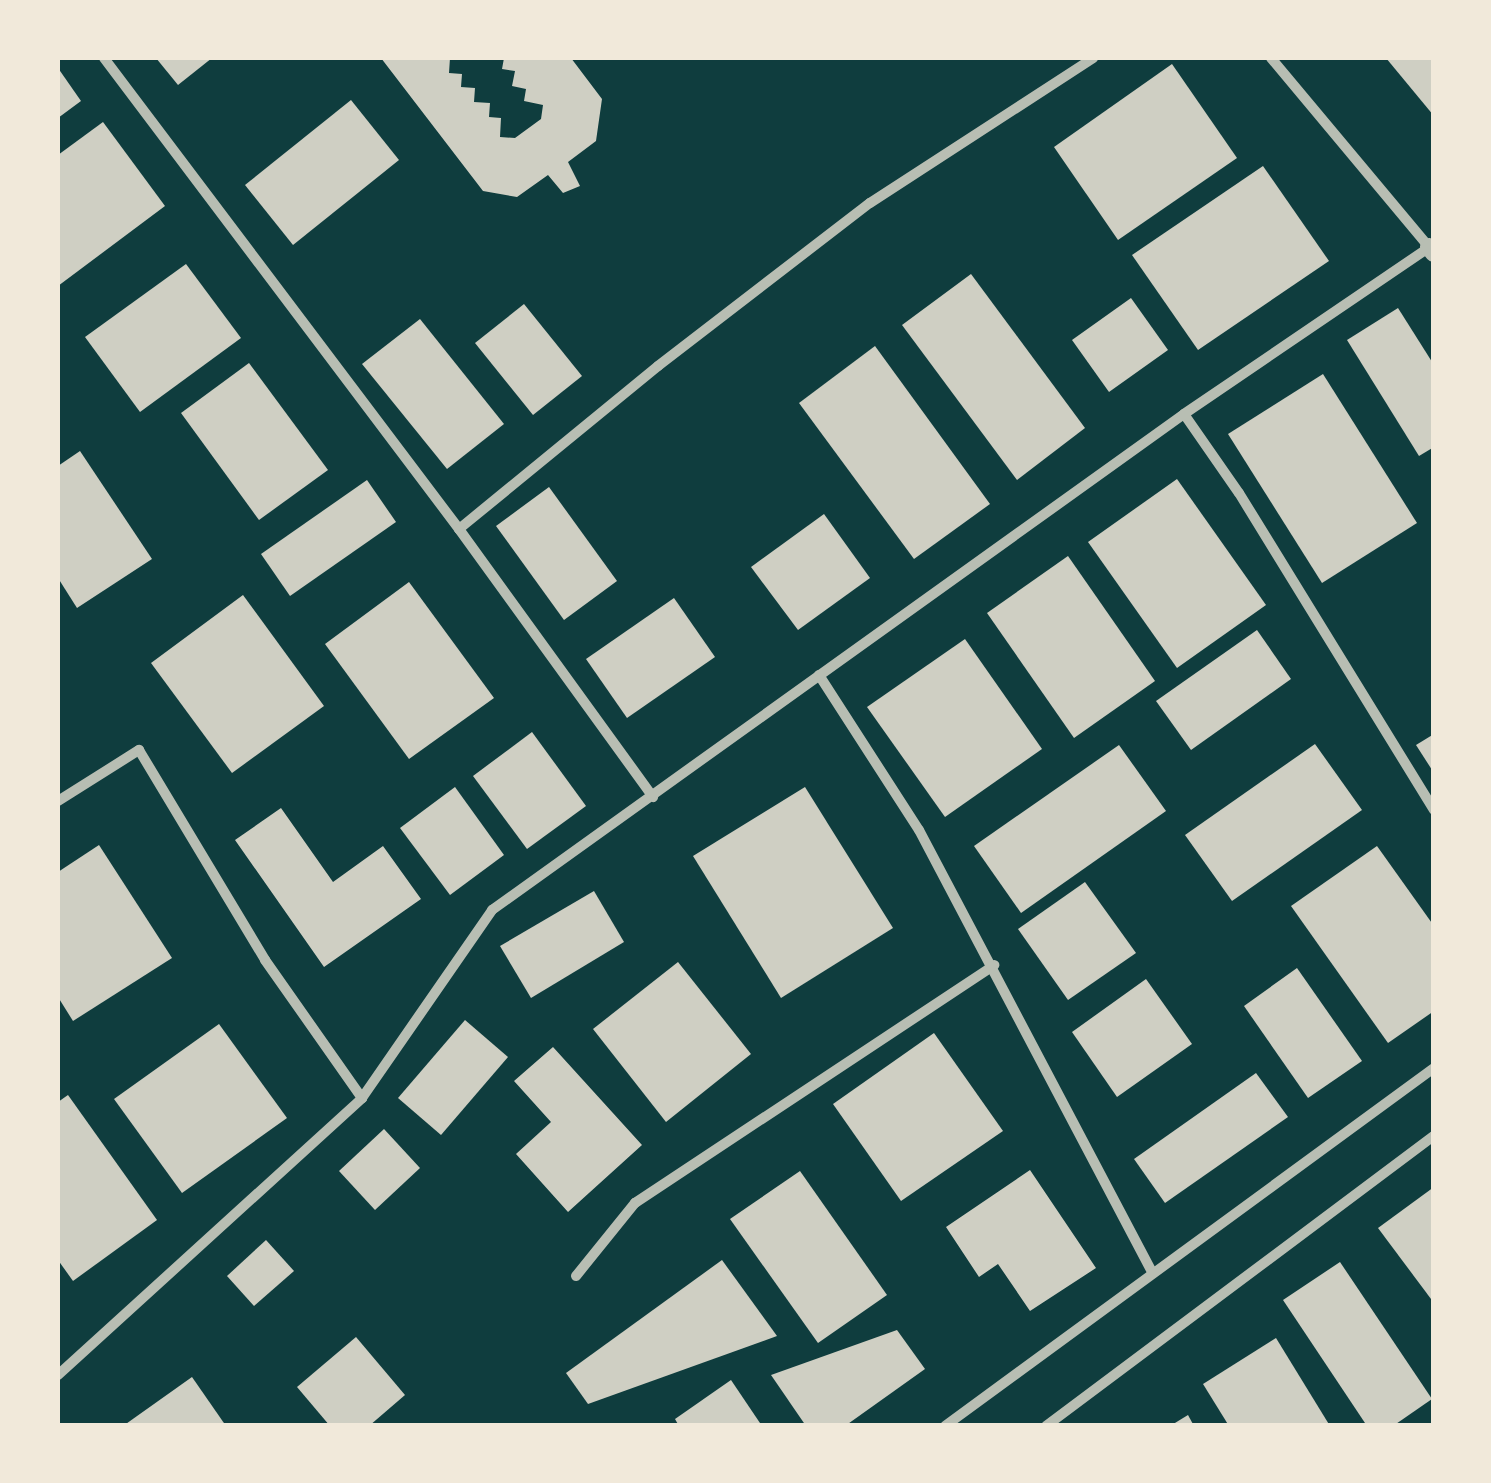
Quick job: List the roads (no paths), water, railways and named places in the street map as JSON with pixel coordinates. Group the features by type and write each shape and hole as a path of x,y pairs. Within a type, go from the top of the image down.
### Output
{"street":[{"path":"104,58 460,529 653,797"},
{"path":"460,529 658,366 870,203 1093,58"},
{"path":"58,1375 362,1098 492,910 1184,414 1432,248 1272,58"},
{"path":"1184,414 1238,492 1434,810"},
{"path":"819,675 909,814 994,964 1152,1272"},
{"path":"58,801 139,750 265,960 362,1098"},
{"path":"576,1276 634,1204 994,964"},
{"path":"946,1426 1434,1068"},
{"path":"1046,1426 1434,1136"}]}
